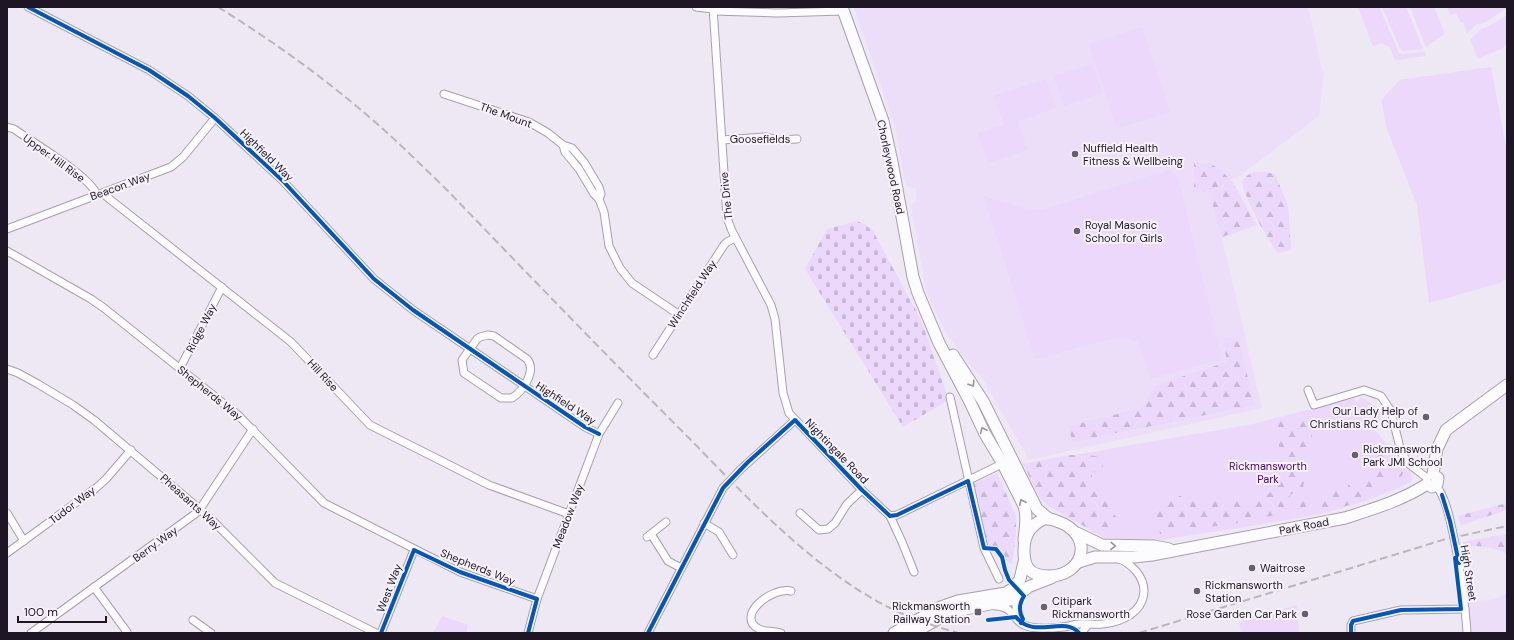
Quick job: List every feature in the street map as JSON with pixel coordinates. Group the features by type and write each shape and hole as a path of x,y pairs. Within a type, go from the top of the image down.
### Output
{"main road":[{"name":"Chorleywood Road","path":"842,9 883,121 913,277 918,293 934,329 944,341 983,402 1008,461"},
{"path":"1431,480 1437,449 1446,430 1507,385"},
{"path":"915,632 956,611 1008,601 1019,596 1028,587 1069,571 1079,562 1082,548 1077,533 1069,527 1049,519 1037,509 1008,461"},
{"path":"894,633 940,607 958,601 1006,593 1015,587 1020,579 1024,562 1026,513 1008,461"},
{"name":"Park Road","path":"1079,562 1095,557 1134,557 1152,555 1345,518 1376,508 1420,488 1431,480"},
{"path":"1024,540 1027,533 1038,522 1049,519"},
{"name":"Park Road","path":"1077,533 1102,545 1154,546 1176,550"},
{"path":"1024,562 1032,572 1037,575 1055,576"}],"street":[{"name":"Highfield Way","path":"28,7 150,70 188,96 215,118 282,181 374,279 413,310 585,427 599,434"},
{"path":"696,7 778,13 842,9"},
{"name":"The Drive","path":"713,9 727,218 735,238 771,305 775,319 783,393 789,413 795,420"},
{"name":"The Mount","path":"444,94 528,122 548,133 563,145 572,148 584,162 599,187 609,246 620,268 632,282 678,314"},
{"name":"Beacon Way","path":"7,229 171,167 183,157 215,118"},
{"name":"Upper Hill Rise","path":"7,127 14,129 59,159 92,186 97,195"},
{"name":"Goosefields","path":"722,140 765,137 779,140 798,139"},
{"name":"Hill Rise","path":"104,192 112,201 296,346 370,425 488,485 569,514"},
{"name":"Winchfield Way","path":"653,355 678,314 724,245 735,238"},
{"name":"Shepherds Way","path":"7,252 92,299 180,368 253,429 324,504 460,572 536,599"},
{"name":"Ridge Way","path":"180,368 222,287"},
{"name":"Highfield Way","path":"491,335 529,361 531,370 524,386 514,397 503,399 464,373 462,360 479,337 491,335"},
{"name":"Pheasants Way","path":"7,368 18,372 73,405 131,450 200,509 275,583 376,633"},
{"path":"1308,390 1314,405 1364,390 1381,396 1392,411 1401,452 1409,464 1431,480"},
{"path":"950,397 984,548 999,579"},
{"name":"Meadow Way","path":"528,633 536,599 599,434 618,403"},
{"name":"Nightingale Road","path":"648,633 723,488 740,470 795,420 862,490 890,516"},
{"name":"Berry Way","path":"31,633 186,521 200,509 253,429"},
{"name":"Tudor Way","path":"7,553 96,488 106,479 131,450"},
{"path":"914,572 890,516 897,515 1008,461"},
{"name":"High Street","path":"1431,480 1442,495 1450,521 1459,564 1467,633"},
{"path":"800,513 819,530 828,530 837,520 847,504 862,490"},
{"path":"7,512 24,541"},
{"path":"666,522 649,536 668,561 681,568"},
{"path":"704,523 719,532 733,555"},
{"name":"West Way","path":"381,633 414,550"},
{"path":"983,605 1005,607 1024,625 1036,628 1069,626 1076,624 1103,624 1129,615 1137,609 1143,596 1142,580 1130,565 1121,560 1100,557"},
{"path":"94,587 127,632"},
{"path":"781,633 756,627 752,620 752,613 756,605 768,596 784,591 791,591"},
{"path":"1016,617 1016,601 1019,596"},
{"path":"1351,633 1351,625 1353,621 1389,612 1401,610 1465,609"},
{"path":"193,620 211,633"},
{"path":"1081,633 1088,625"}],"shaded area":[{"name":"Royal Masonic School for Girls","path":"854,7 1308,7 1322,70 1324,71 1319,116 1235,179 1232,179 1257,225 1222,238 1262,408 1029,460 983,379 964,357 945,331 927,293 911,206 917,199 916,189 907,186 904,177 896,130"},
{"path":"1507,593 1507,633 1471,633 1469,602 1495,599"}],"green space":[{"path":"1358,7 1379,7 1399,53 1425,52 1426,56 1395,60 1390,47 1381,43 1373,46"},
{"path":"1382,7 1406,7 1423,49 1401,50"},
{"path":"1410,7 1434,7 1444,34 1426,47"},
{"path":"1447,7 1507,8 1482,24 1477,24 1467,34 1463,22 1461,23 1456,13 1450,15"},
{"path":"1507,15 1507,43 1503,48 1478,59 1470,40 1481,29"},
{"path":"1142,27 1170,112 1117,129 1089,44"},
{"path":"1093,64 1102,93 1064,106 1054,76"},
{"path":"1491,67 1507,153 1507,278 1500,283 1429,303 1417,205 1387,129 1381,100 1400,80"},
{"path":"1046,79 1056,108 1018,121 1027,150 988,163 978,133 1004,125 994,96"},
{"path":"1194,163 1210,164 1225,174 1237,190 1255,225 1222,237 1209,192 1194,191"},
{"path":"1169,170 1178,178 1222,359 1151,379 1138,342 1119,337 1035,359 984,196 1021,208 1042,210"},
{"path":"1253,172 1275,174 1288,205 1291,250 1278,253 1251,207 1242,181"},
{"path":"857,221 873,231 921,320 949,400 903,427 805,269 827,229"},
{"path":"1223,338 1238,338 1255,405 1072,442 1069,426 1142,408 1156,385 1227,362"},
{"name":"Rickmansworth Park","path":"1361,397 1384,412 1375,430 1390,448 1402,468 1410,471 1413,478 1410,482 1394,490 1365,501 1321,514 1160,540 1105,538 1047,505 1039,496 1023,464 1253,424 1354,398 1357,403"},
{"path":"1289,417 1304,419 1312,433 1312,443 1303,488 1290,495 1290,501 1303,497 1311,497 1313,505 1245,522 1160,534 1152,517 1164,503 1176,496 1181,496 1184,502 1200,499 1253,502 1275,489 1279,478 1279,440 1276,434 1275,422"},
{"path":"1390,448 1404,472 1400,478 1395,479 1386,475 1370,495 1371,498 1321,514 1320,487 1328,487 1344,494 1349,483 1363,480 1377,457"},
{"path":"1069,455 1094,456 1102,461 1103,466 1101,473 1092,472 1092,481 1103,489 1109,507 1116,516 1118,527 1115,531 1106,533 1105,538 1047,505 1039,496 1023,464"},
{"path":"997,473 1016,516 1016,535 1012,565 986,544 974,494 974,483"},
{"path":"1507,503 1507,510 1461,525 1458,516"},
{"path":"1507,534 1506,553 1481,546 1465,547 1463,542"},
{"path":"1297,605 1299,633 1241,633 1239,622"},
{"path":"442,616 468,625 466,633 433,633"}],"railway":[{"path":"218,7 305,66 355,105 390,136 447,190 589,337 769,519 820,563 875,600 916,619 958,633"},
{"path":"1139,633 1446,539 1507,526"}],"cycle path":[{"path":"28,7 149,70 188,96 215,118 283,181 374,279 413,310 585,427 599,434"},
{"path":"648,633 723,488 748,462 795,420 862,490 890,516 897,515 968,481 984,548 996,549 1002,557 1009,580 1024,596 1020,608 1020,613 1023,619 1021,623"},
{"path":"1442,495 1450,521 1459,563"},
{"path":"381,633 414,550 460,572 537,599 528,633"},
{"path":"1351,633 1351,625 1353,621 1401,610 1461,609 1455,558 1458,557"},
{"path":"988,620 1016,617 1023,624 1031,627 1065,626 1073,628 1079,633"}],"place":[{"name":"Nuffield Health Fitness & Wellbeing","path":"1075,154"},
{"name":"Royal Masonic School for Girls","path":"1077,231"},
{"name":"Our Lady Help of Christians RC Church","path":"1426,417"},
{"name":"Rickmansworth Park JMI School","path":"1355,455"},
{"name":"Waitrose","path":"1252,568"},
{"name":"Rickmansworth Station","path":"1197,591"},
{"name":"Citipark Rickmansworth","path":"1044,607"},
{"name":"Rickmansworth Railway Station","path":"978,612"},
{"name":"Rose Garden Car Park","path":"1305,614"}]}
